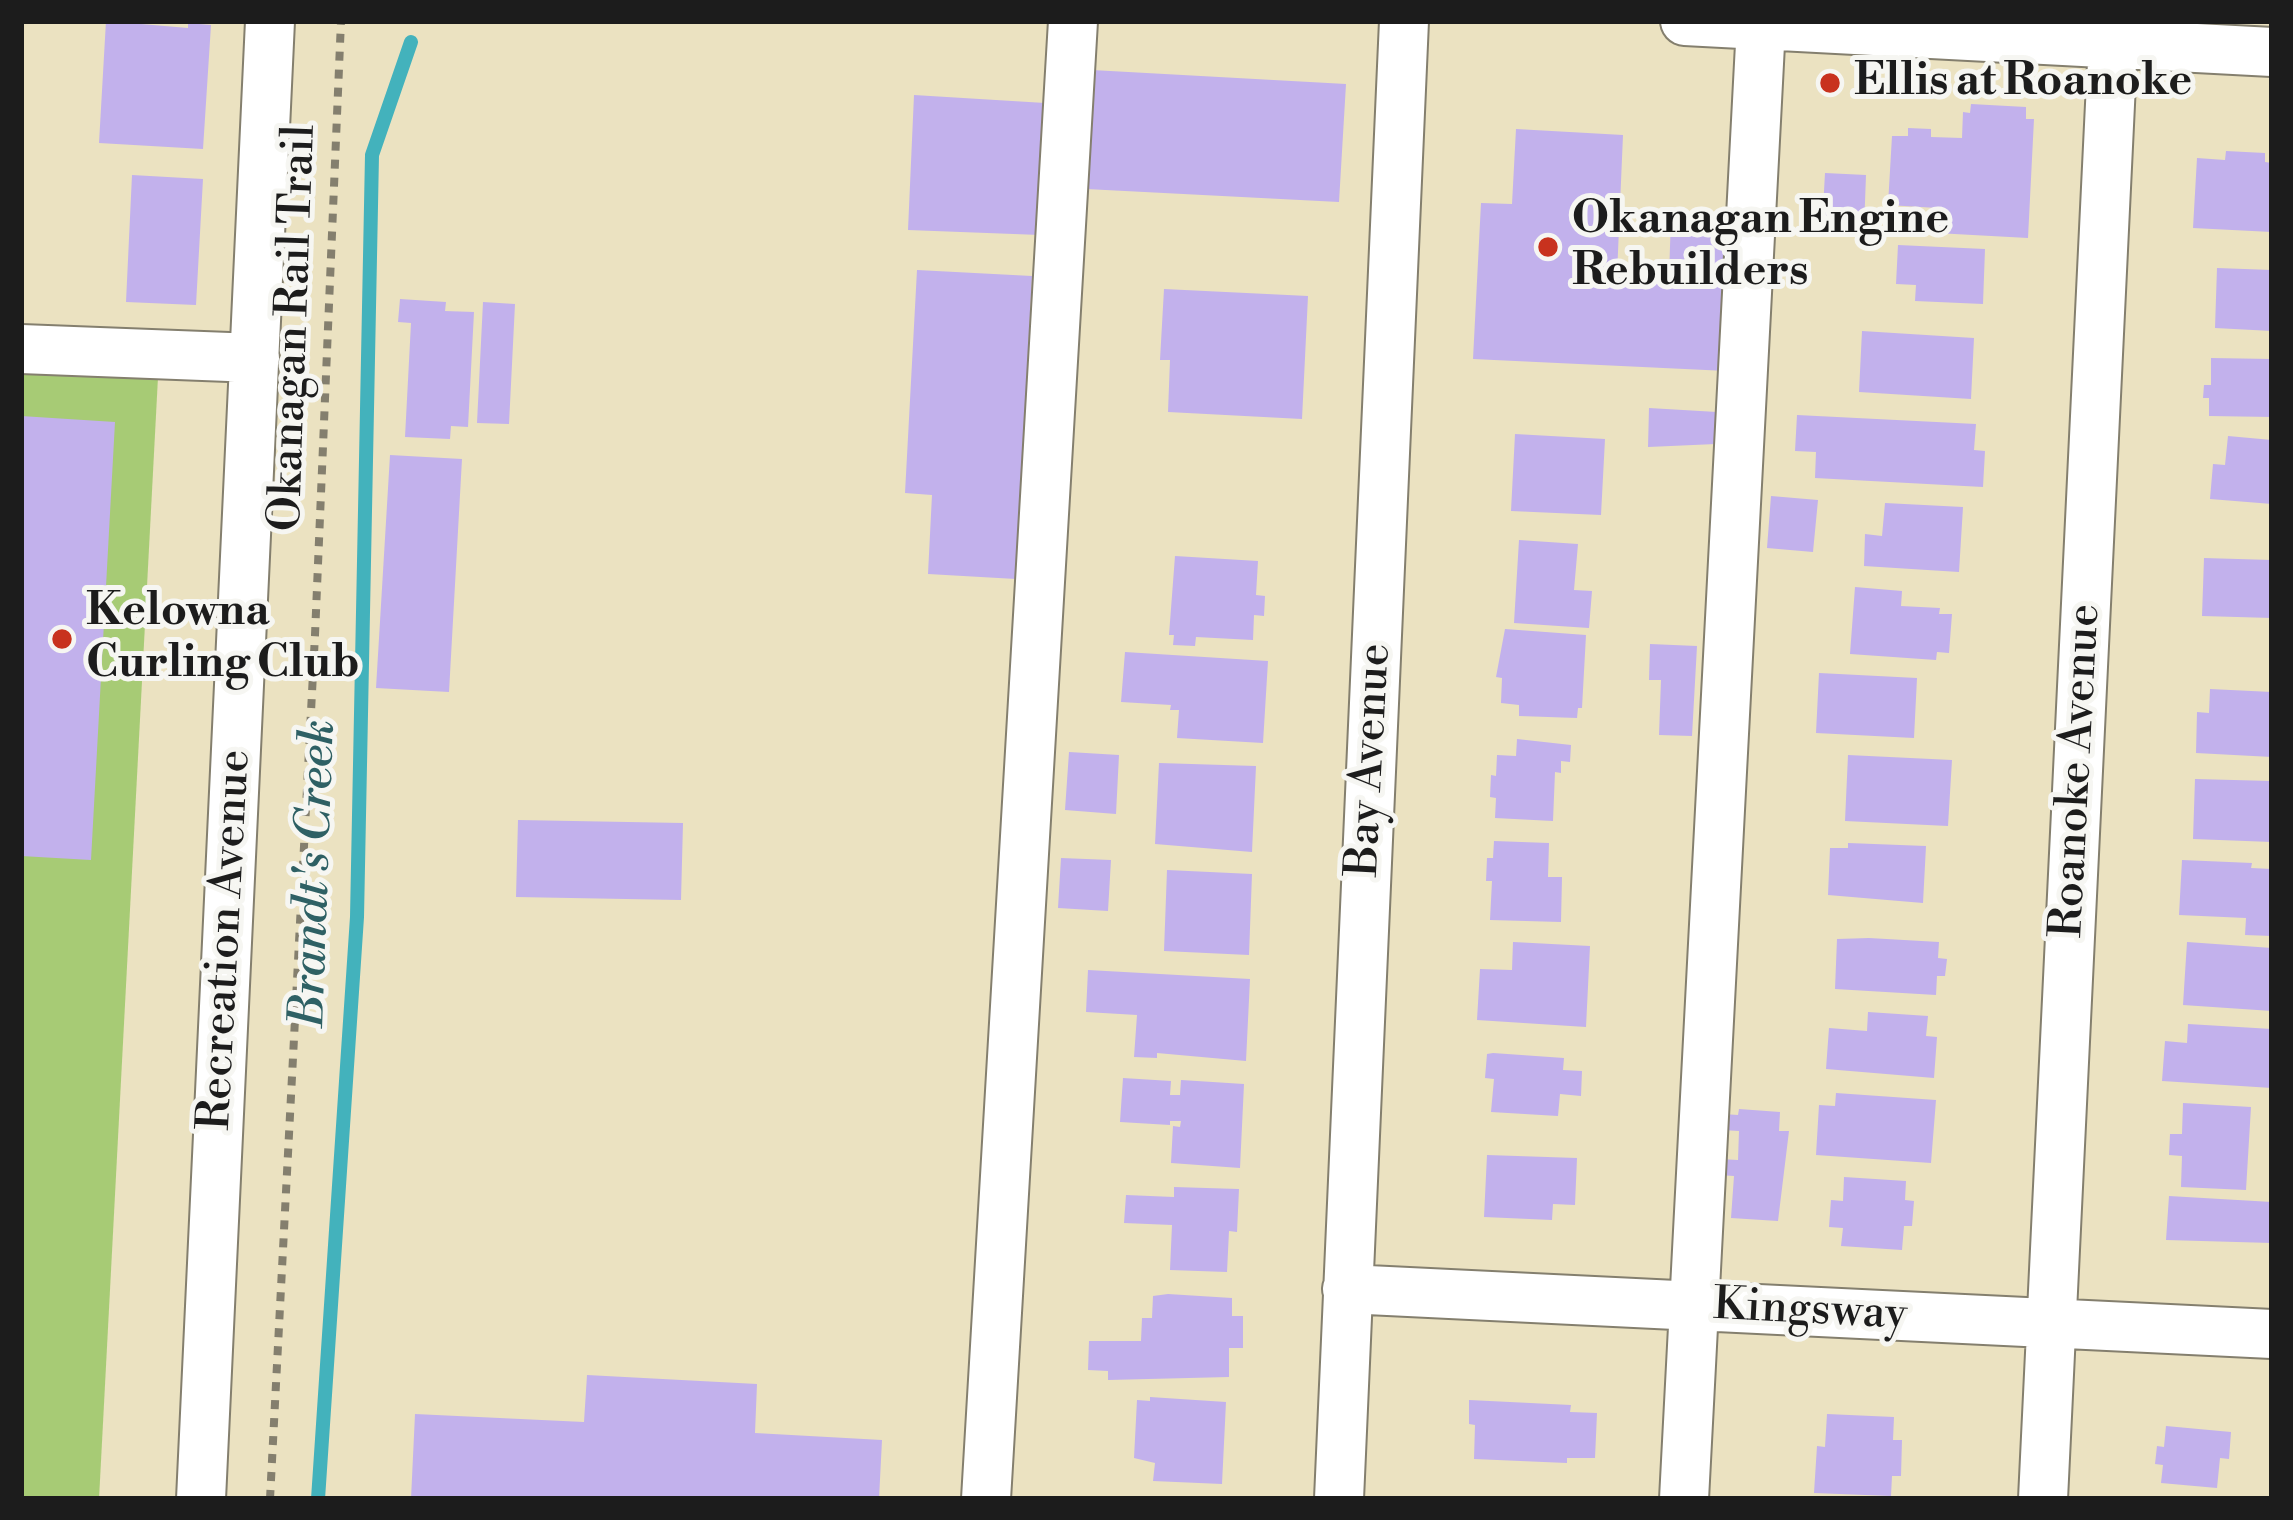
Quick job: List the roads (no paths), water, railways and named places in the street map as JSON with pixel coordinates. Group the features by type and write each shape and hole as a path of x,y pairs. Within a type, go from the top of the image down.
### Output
{"street":[{"name":"Recreation Avenue","path":"202,1499 270,21"},
{"path":"986,1499 1072,21"},
{"name":"Bay Avenue","path":"1339,1499 1404,21"},
{"path":"1685,21 2113,32 2272,52"},
{"path":"1684,1499 1761,25"},
{"name":"Roanoke Avenue","path":"2043,1499 2113,32"},
{"path":"21,349 255,358"},
{"name":"Kingsway","path":"1347,1289 2272,1334"}],"waterway":[{"name":"Brandt's Creek","path":"318,1499 357,917 372,155 411,42"}],"place":[{"name":"Ellis at Roanoke","path":"1830,83"},
{"name":"Okanagan Engine Rebuilders","path":"1548,247"},
{"name":"Kelowna Curling Club","path":"62,639"}]}
